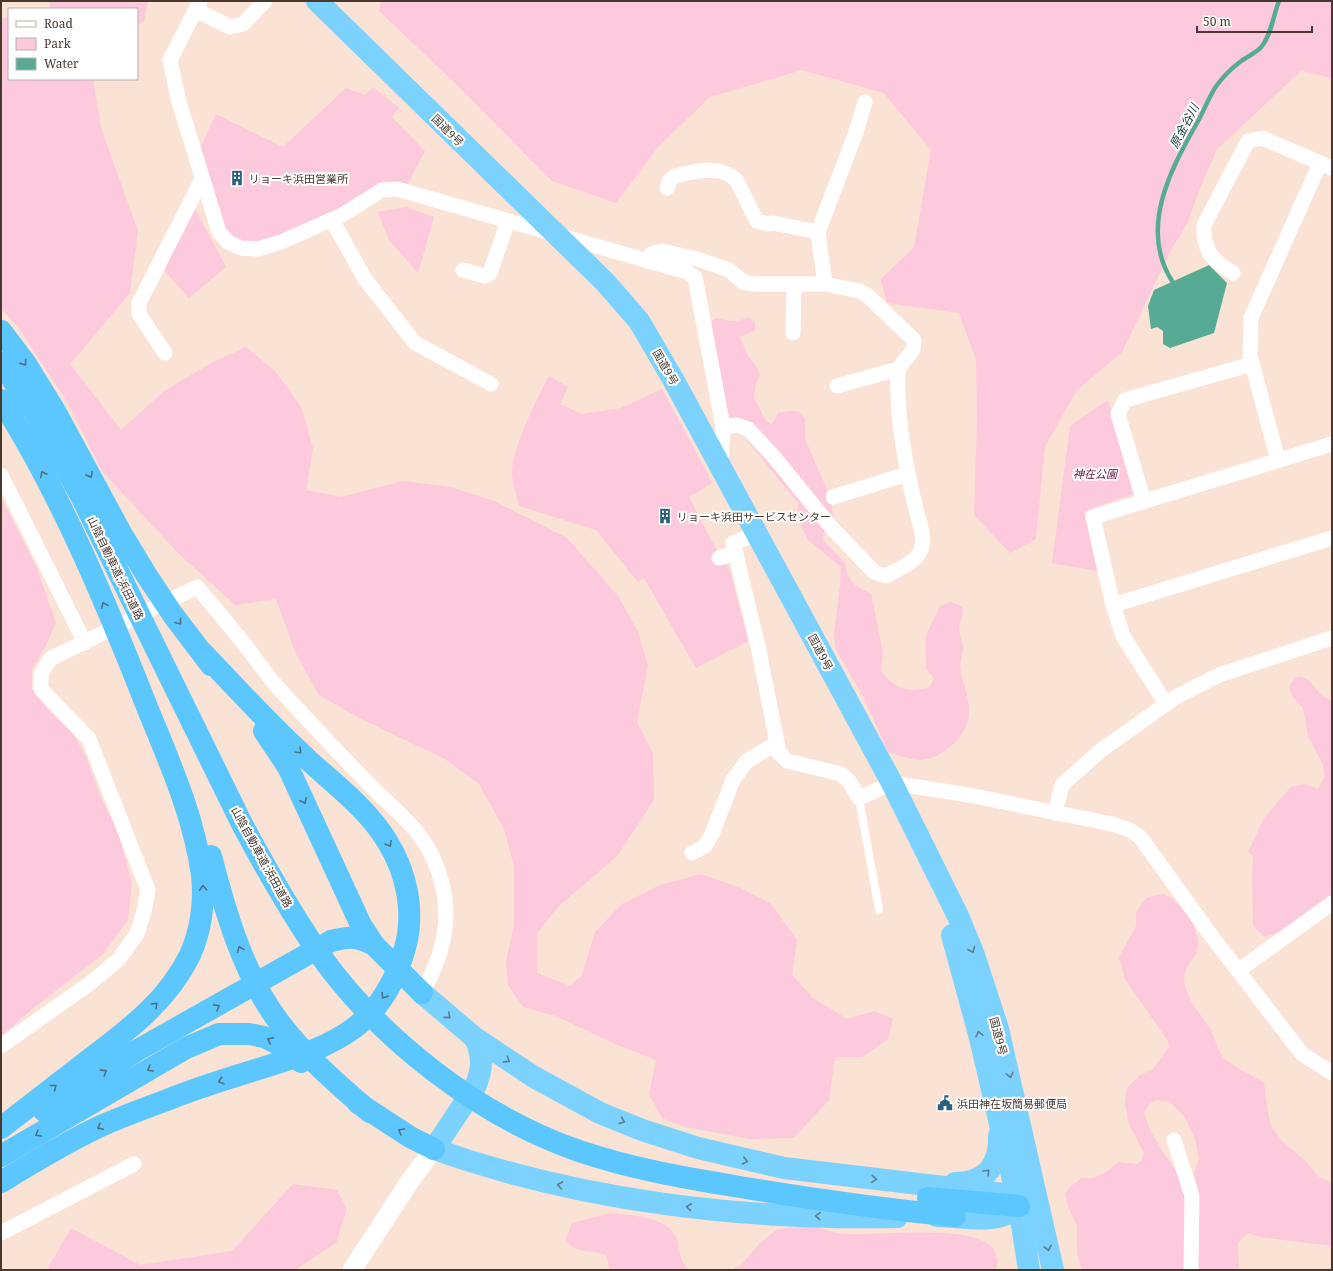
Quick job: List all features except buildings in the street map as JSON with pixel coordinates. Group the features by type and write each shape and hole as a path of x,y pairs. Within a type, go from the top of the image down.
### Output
{"highway":[{"name":"国道9号","path":"317,1 605,282 639,321 721,468 892,784 958,916 974,955 998,1029 1025,1141 1029,1267"},
{"path":"1,331 26,364 55,411 121,534 147,576 173,615 276,746 288,767 361,925 374,945 422,993 475,1038 534,1077 600,1113 698,1148 784,1168 865,1179 910,1182 963,1183 978,1180 987,1174 997,1158 1000,1148 999,1121"},
{"name":"山陰自動車道;浜田道路","path":"1,363 33,410 82,498 242,824 268,872 321,956 347,988 376,1020 439,1075 506,1118 541,1136 578,1151 616,1163 692,1179"},
{"path":"1,400 36,460 60,507 131,666 188,786 199,813 226,912 262,981 278,1021 296,1042 336,1083 370,1112"},
{"path":"1,1182 102,1126 168,1099 299,1056 332,1042 365,1020 379,1004 391,985 400,964 406,942 409,920 409,900 404,878 397,858 374,821 277,730 203,653"},
{"path":"1,1128 126,1031 160,1001 173,985 183,969 197,934 203,895 202,876 193,832 170,763 131,666"},
{"name":"国道9号","path":"907,814 940,901 960,960 999,1121 1028,1206 1053,1270"},
{"path":"1,1138 136,1051 331,941 347,936 358,937 374,945"},
{"path":"1,1156 186,1048 219,1034 249,1034 272,1041 370,1112 410,1137 440,1141 543,1182 689,1207 833,1216 955,1216"},
{"path":"440,1141 475,1087 481,1066 481,1054 475,1038"},
{"path":"692,1179 1028,1206"},
{"path":"692,1179 828,1201 979,1218 1003,1216 1028,1206"},
{"path":"910,1182 1028,1206"},
{"path":"979,1218 993,1222 1009,1232 1020,1248 1029,1267"}],"street":[{"path":"265,1 243,24 230,28 198,6 170,60 179,102 202,179 219,232 228,242 241,248 258,249 282,242 342,215 382,190 397,189 687,272 695,277 723,427 721,468"},
{"path":"825,284 818,232 855,136 865,102"},
{"path":"1233,273 1218,265 1210,254 1204,239 1204,225 1248,142 1262,138 1326,165 1251,318 1250,356 1278,460"},
{"path":"667,188 670,180 674,176 710,169 735,179 757,221 818,232"},
{"path":"165,353 139,314 139,303 202,179"},
{"path":"332,220 365,279 415,343 491,384"},
{"path":"463,270 485,276 490,273 508,221"},
{"path":"648,261 651,254 662,251 697,259 729,270 743,282 766,285 825,284 858,291 867,295 914,340 914,350 898,369 837,386"},
{"path":"793,333 794,285"},
{"path":"1144,502 1118,414 1125,400 1252,364"},
{"path":"723,427 737,425 748,429 774,457 831,527 879,575 886,576 916,558 920,552 923,541 907,474 901,436 897,391 898,369"},
{"path":"1166,704 1123,636 1113,604 1093,518 1332,444"},
{"path":"833,497 907,474"},
{"path":"1,475 89,641"},
{"path":"757,534 733,543 758,646 779,753 787,761 841,774 850,781 859,798 892,784 969,796 1112,824 1130,830 1141,838 1210,934 1302,1054 1332,1073"},
{"path":"1113,604 1332,538"},
{"path":"719,558 736,553"},
{"path":"1,1046 89,984 118,960 136,934 144,911 148,890 89,738 42,690 41,674 50,659 197,587 279,689 370,786 404,818 421,837 433,858 441,881 446,905 445,928 441,952 434,972 422,993"},
{"path":"1055,813 1062,785 1100,751 1166,704 1218,675 1332,638"},
{"path":"692,853 705,846 712,834 733,780 747,761 777,743"},
{"path":"1239,970 1332,903"},
{"path":"1174,1140 1192,1196 1190,1270"},
{"path":"355,1269 410,1180 440,1141"},
{"path":"1,1233 134,1164"}],"lane":[{"path":"859,798 879,910"}],"green space":[{"path":"51,1 148,1 144,21 138,25 138,8 49,8"},
{"path":"381,1 1332,1 1332,78 1301,71 1217,149 1198,193 1188,222 1172,248 1122,352 1077,390 1045,446 1036,539 1010,553 974,515 977,420 976,360 959,313 887,303 881,279 914,247 931,150 884,93 802,70 710,97 658,147 616,203 552,181 455,83 379,11"},
{"path":"8,17 8,80 93,80 101,128 138,231 130,293 70,364 121,430 163,392 211,363 246,347 275,371 301,407 313,448 306,490 341,497 402,481 451,487 494,501 567,538 618,596 638,632 648,666 637,722 653,754 654,800 617,856 560,905 537,933 537,973 570,986 582,975 595,932 622,904 660,885 701,874 741,888 771,904 797,940 792,975 813,998 847,1019 874,1011 893,1019 888,1039 862,1057 835,1057 829,1100 794,1138 750,1139 685,1127 662,1118 649,1094 656,1060 615,1044 556,1016 523,1007 508,985 506,961 514,925 514,866 504,829 479,784 445,759 359,718 319,695 296,654 276,599 235,605 178,553 102,471 69,405 19,328 1,309 1,19"},
{"path":"373,87 399,108 392,117 425,151 404,191 383,187 263,248 222,235 195,147 201,146 216,114 283,147 346,88 365,95"},
{"path":"406,207 434,217 418,273 389,240 378,212"},
{"path":"195,209 226,267 189,298 161,267"},
{"path":"749,317 755,323 755,330 740,337 748,356 757,368 760,376 755,386 754,398 766,421 772,424 778,413 791,411 800,412 805,419 805,439 829,494 834,517 825,530 823,540 845,563 848,576 855,585 871,594 883,652 881,671 886,677 897,686 908,690 930,687 934,678 926,669 926,635 940,606 951,602 962,607 963,616 959,627 963,648 960,667 967,696 969,715 964,731 952,745 937,756 929,759 917,760 888,752 863,696 836,650 834,634 841,567 808,540 798,520 798,503 742,434 727,423 710,324 715,318 732,321"},
{"path":"549,376 568,387 560,404 582,414 621,408 662,389 712,483 689,497 712,542 730,571 748,641 696,668 644,578 638,582 596,530 519,506 512,476 515,453 525,425"},
{"name":"神在公園","path":"1108,400 1133,494 1084,511 1097,571 1052,563 1070,426"},
{"path":"1,498 36,566 56,623 44,649 32,669 32,689 49,711 73,734 86,757 101,798 119,835 132,884 128,920 102,955 37,1005 1,1036"},
{"path":"1297,677 1308,680 1322,695 1332,702 1332,896 1282,931 1265,937 1253,926 1253,856 1248,852 1264,818 1291,787 1305,784 1318,789 1325,777 1323,765 1308,736 1303,708 1292,696 1289,686"},
{"path":"1163,894 1177,903 1184,910 1194,927 1198,945 1196,953 1185,972 1185,986 1193,1003 1212,1032 1221,1054 1231,1064 1264,1083 1271,1126 1282,1141 1304,1160 1319,1177 1332,1183 1332,1246 1259,1237 1249,1233 1239,1242 1238,1270 1196,1270 1199,1195 1194,1173 1199,1159 1195,1139 1185,1117 1169,1101 1157,1100 1149,1104 1144,1113 1150,1130 1161,1149 1181,1177 1186,1199 1184,1270 1082,1270 1077,1253 1077,1226 1068,1207 1065,1194 1069,1188 1081,1178 1091,1178 1101,1175 1118,1162 1137,1164 1141,1161 1144,1153 1129,1124 1125,1103 1127,1088 1140,1075 1153,1069 1169,1047 1168,1041 1125,979 1119,957 1136,926 1136,912 1146,898"},
{"path":"293,1184 337,1190 347,1209 336,1243 295,1270 47,1270 71,1228 140,1265 232,1251"},
{"path":"610,1213 649,1218 667,1226 674,1233 678,1242 682,1261 690,1270 610,1270 606,1255 574,1248 566,1239 572,1223"},
{"path":"809,1226 843,1234 945,1233 964,1236 981,1240 992,1247 998,1261 995,1270 730,1270 742,1264 759,1244 777,1229"}],"water":[{"path":"1209,265 1227,283 1214,333 1170,348 1163,344 1163,331 1157,327 1151,329 1148,306 1154,290"}],"waterway":[{"name":"原金谷川","path":"1172,281 1162,261 1158,241 1158,221 1162,200 1169,180 1177,160 1200,118 1211,94 1231,70 1262,46 1270,30 1279,1"}],"place":[{"name":"リョーキ浜田営業所","path":"237,178"},
{"name":"リョーキ浜田サービスセンター","path":"665,516"},
{"name":"浜田神在坂簡易郵便局","path":"945,1103"}]}
